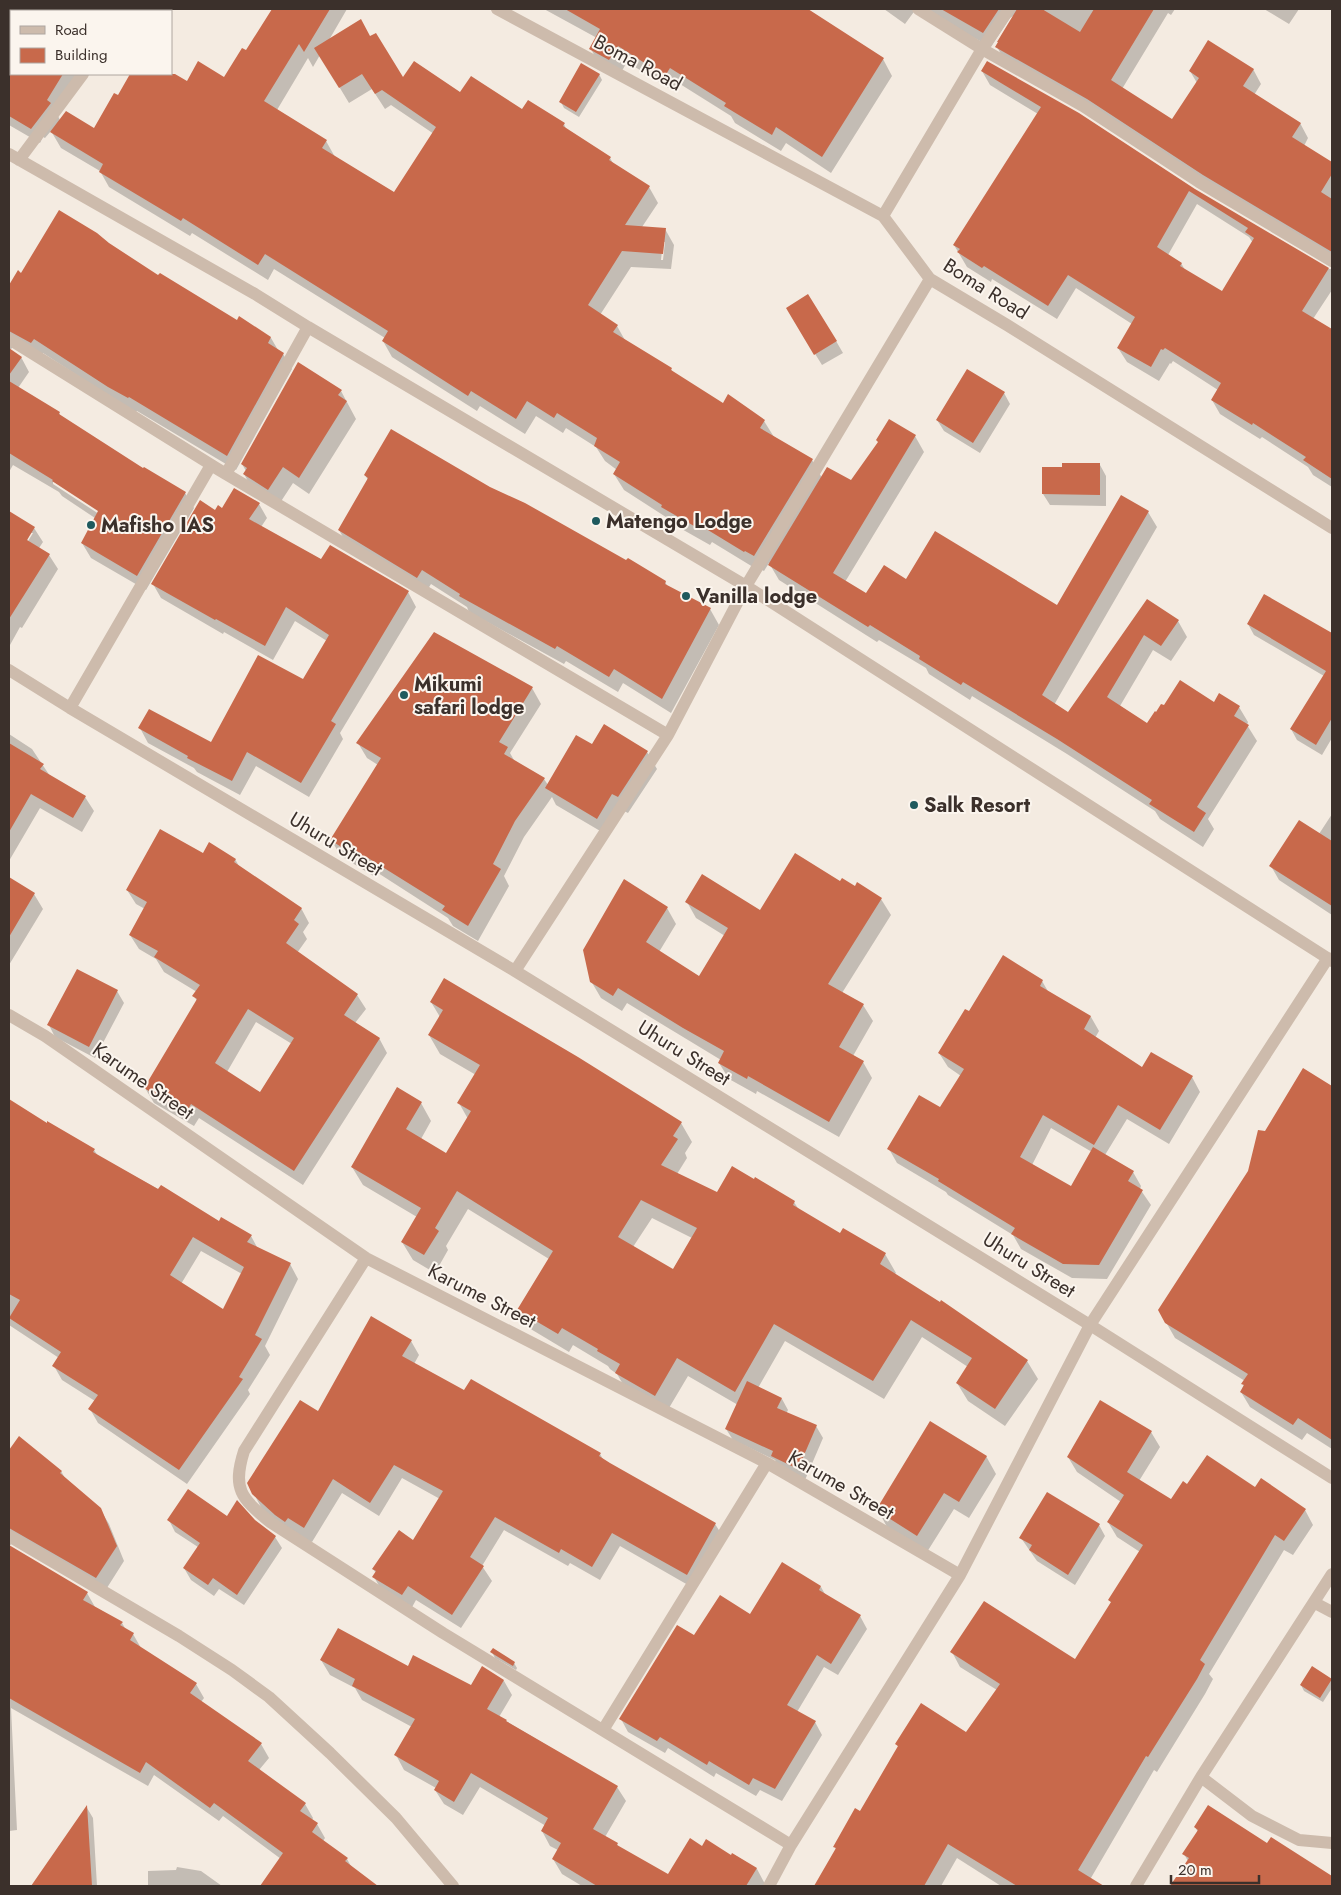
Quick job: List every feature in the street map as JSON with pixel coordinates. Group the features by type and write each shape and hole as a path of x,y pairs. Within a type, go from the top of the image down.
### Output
{"street":[{"name":"Boma Road","path":"497,9 883,216 930,280 1007,325 1332,528"},
{"path":"918,9 982,49 1083,106 1199,182 1332,261"},
{"path":"883,216 982,49 1008,9"},
{"path":"82,75 14,157 255,294 746,586 1330,960 1090,1325 960,1575 791,1845 769,1886"},
{"path":"515,971 668,735 746,586 930,280"},
{"path":"226,474 308,327"},
{"path":"9,339 226,474"},
{"path":"70,708 210,465 668,735"},
{"name":"Uhuru Street","path":"9,670 515,971 1090,1325 1332,1478"},
{"name":"Karume Street","path":"9,1015 45,1036 366,1258 767,1463 960,1575"},
{"path":"366,1258 244,1451 238,1468 238,1481 246,1500 270,1522 435,1628 791,1845"},
{"path":"603,1730 767,1463"},
{"path":"9,1536 180,1636 232,1670 268,1697 330,1753 396,1818 453,1886"},
{"path":"1136,1886 1201,1777 1332,1574"},
{"path":"1315,1603 1332,1612"},
{"path":"1201,1777 1252,1816 1299,1840 1332,1843"}],"building":[{"path":"272,9 330,9 304,52 299,44 264,101 327,140 322,148 394,192 436,127 382,90 375,94 362,74 339,88 314,48 361,19 370,36 376,33 403,77 414,61 460,92 471,76 522,109 528,100 565,123 563,126 611,157 609,160 650,186 625,225 666,228 663,254 622,251 588,305 618,325 613,332 672,368 671,370 723,403 728,394 765,420 760,428 813,459 754,556 703,527 701,530 661,507 662,505 613,474 620,462 594,446 597,438 557,413 554,418 527,401 516,419 471,391 468,396 382,341 388,331 265,254 258,265 183,218 181,221 99,172 103,164 50,132 66,111 94,128 114,93 118,95 129,75 175,74 187,81 198,61 224,77 242,48 246,50"},
{"path":"565,9 808,9 884,58 822,157 776,127 772,135 724,106 726,103 670,68 665,76 618,46 609,60 589,49 600,29"},
{"path":"941,9 999,9 983,33"},
{"path":"1017,9 1042,9 1080,32 1094,9 1154,9 1111,80 1172,119 1199,78 1189,71 1208,40 1254,69 1243,86 1301,123 1292,137 1332,162 1332,174 1321,192 1332,199 1332,252 1203,175 1087,99 995,47"},
{"path":"987,61 1079,113 1195,189 1329,268 1302,311 1332,329 1332,479 1303,460 1306,457 1253,423 1252,425 1211,400 1221,383 1165,348 1161,349 1151,367 1117,348 1135,317 1068,275 1048,306 984,266 982,268 957,252 960,249 953,245 1041,107 981,71","holes":["1189,191 1248,228 1245,232 1254,238 1222,291 1180,266 1182,263 1157,247"]},
{"path":"581,63 600,74 576,112 559,102"},
{"path":"9,74 62,75 47,100 51,103 31,129 9,116"},
{"path":"59,210 97,233 158,275 160,273 237,320 239,316 271,337 268,343 284,353 227,456 129,397 108,387 34,339 31,343 9,331 9,285 18,270 21,273"},
{"path":"808,294 837,341 814,355 786,308"},
{"path":"9,348 22,357 9,375"},
{"path":"298,362 342,390 338,395 347,401 299,478 283,467 268,490 243,474 247,468 241,464"},
{"path":"967,369 1005,392 973,443 936,420"},
{"path":"9,381 60,412 59,414 143,468 186,492 137,576 81,543 98,511 9,453"},
{"path":"889,419 916,435 833,573 866,593 884,565 906,579 935,531 1057,605 1121,495 1149,511 1042,695 1068,712 1147,599 1179,620 1161,646 1144,635 1107,697 1147,723 1161,704 1164,705 1180,680 1214,702 1219,693 1240,706 1234,716 1249,725 1197,807 1206,813 1194,832 1149,804 1152,800 1057,739 963,682 961,685 919,659 920,656 870,625 868,627 768,565 827,467 851,480 878,442 876,440"},
{"path":"391,429 490,487 525,503 626,560 628,558 666,581 665,584 711,608 662,699 614,669 609,677 557,646 555,649 459,596 460,594 422,570 417,578 338,530 368,478 364,475"},
{"path":"1062,463 1100,463 1100,495 1042,494 1042,467 1062,467"},
{"path":"234,488 260,503 249,519 321,559 330,545 409,591 331,721 336,724 301,783 247,752 232,781 187,758 188,756 138,728 149,709 211,742 258,655 303,679 329,635 286,607 265,646 151,584 200,500 215,510 218,505 222,508"},
{"path":"9,511 35,527 27,540 50,554 9,619"},
{"path":"1264,594 1332,633 1332,718 1316,745 1290,729 1326,671 1247,624"},
{"path":"434,632 533,687 499,742 508,747 504,754 545,778 515,821 493,864 501,869 468,926 442,910 445,906 368,858 366,862 330,840 381,758 356,743"},
{"path":"604,724 648,751 618,797 612,794 597,819 545,788 576,735 592,744"},
{"path":"9,743 44,764 40,769 86,796 73,818 31,794 9,832"},
{"path":"1299,820 1332,841 1332,906 1269,866"},
{"path":"160,829 203,853 209,842 236,859 234,862 302,908 294,920 299,924 286,943 358,994 344,1015 380,1038 294,1171 191,1104 186,1113 144,1088 197,999 192,996 200,985 154,957 158,951 129,935 147,902 126,890","holes":["248,1009 294,1038 260,1092 215,1063"]},
{"path":"795,853 840,881 842,878 855,886 857,882 882,898 828,984 864,1004 839,1047 864,1061 829,1122 748,1076 747,1079 718,1063 724,1051 618,988 613,996 590,982 583,950 624,879 668,907 646,942 699,976 728,928 685,902 702,874 760,910"},
{"path":"9,877 35,893 9,937"},
{"path":"1003,955 1043,980 1040,986 1091,1016 1084,1029 1142,1067 1151,1052 1193,1076 1160,1130 1118,1105 1094,1145 1043,1115 1020,1157 1071,1186 1093,1147 1134,1171 1128,1181 1143,1190 1099,1265 1063,1264 1011,1234 1015,1228 938,1181 939,1179 887,1149 919,1095 940,1107 964,1069 938,1053 965,1009 969,1011"},
{"path":"77,969 118,990 89,1047 47,1025"},
{"path":"444,978 578,1057 682,1122 673,1136 678,1139 661,1165 717,1192 732,1166 754,1179 755,1177 795,1201 793,1205 840,1233 843,1228 886,1253 880,1264 940,1302 941,1300 1028,1360 995,1409 956,1383 972,1358 911,1320 873,1381 774,1324 735,1392 677,1358 655,1396 615,1373 620,1364 597,1351 598,1349 562,1328 558,1334 517,1310 553,1251 457,1191 435,1228 439,1231 424,1255 401,1242 421,1208 351,1167 397,1087 422,1102 406,1129 446,1153 471,1111 457,1103 480,1065 428,1035 443,1010 430,1002","holes":["641,1200 697,1228 673,1269 618,1237"]},
{"path":"1303,1068 1332,1086 1332,1440 1298,1418 1293,1425 1240,1392 1244,1385 1241,1384 1248,1374 1165,1323 1158,1310 1248,1171 1258,1130 1265,1131"},
{"path":"9,1099 47,1123 47,1121 95,1149 93,1152 158,1189 161,1185 219,1221 221,1217 252,1235 247,1242 291,1263 255,1335 262,1339 239,1377 243,1379 179,1470 88,1409 98,1395 52,1366 61,1352 9,1318 20,1300 9,1294","holes":["193,1237 244,1267 223,1309 170,1275"]},
{"path":"371,1316 412,1340 402,1356 464,1390 471,1379 601,1453 599,1456 610,1463 716,1523 687,1575 612,1533 592,1567 561,1549 559,1553 495,1517 470,1557 484,1566 452,1615 408,1586 402,1595 372,1577 376,1571 372,1569 399,1530 413,1540 443,1491 394,1465 370,1503 333,1479 304,1528 288,1518 285,1522 275,1515 252,1494 247,1483 300,1400 318,1411"},
{"path":"747,1381 782,1398 777,1408 817,1425 798,1469 771,1456 773,1451 725,1429"},
{"path":"1100,1400 1152,1431 1127,1472 1171,1499 1183,1481 1187,1484 1207,1455 1255,1487 1261,1478 1306,1509 1284,1541 1275,1535 1200,1660 1205,1664 1197,1679 1148,1757 1146,1756 1078,1870 1104,1886 1017,1886 948,1844 924,1886 814,1886 836,1848 833,1847 855,1808 860,1811 898,1746 895,1744 921,1703 966,1732 1000,1684 950,1652 984,1601 1075,1659 1111,1602 1108,1600 1143,1545 1107,1522 1124,1495 1067,1457"},
{"path":"930,1421 987,1456 959,1502 944,1493 917,1536 876,1510"},
{"path":"19,1436 62,1471 60,1473 101,1508 117,1546 96,1578 9,1528 9,1450"},
{"path":"188,1489 227,1516 237,1500 255,1520 276,1536 237,1595 213,1578 208,1585 183,1568 200,1543 167,1520"},
{"path":"1047,1492 1100,1524 1068,1575 1029,1550 1032,1545 1019,1538"},
{"path":"9,1545 88,1592 83,1600 123,1622 120,1625 134,1633 130,1640 197,1683 190,1693 262,1743 248,1761 306,1803 300,1811 318,1823 312,1832 348,1858 345,1861 378,1886 260,1886 283,1853 214,1803 210,1808 146,1762 140,1773 9,1698"},
{"path":"782,1562 821,1586 819,1590 861,1615 831,1664 817,1655 787,1705 816,1721 775,1789 753,1778 749,1785 709,1761 707,1765 660,1737 657,1741 619,1719 677,1625 694,1635 720,1595 750,1614"},
{"path":"338,1628 408,1666 413,1655 471,1685 482,1666 504,1680 487,1709 618,1786 593,1829 618,1843 617,1845 668,1874 690,1838 702,1846 706,1839 731,1855 732,1853 757,1868 746,1886 597,1886 552,1859 561,1843 541,1831 548,1818 471,1773 454,1802 434,1790 439,1781 394,1755 415,1719 352,1686 355,1679 320,1660"},
{"path":"493,1648 515,1662 513,1666 490,1652"},
{"path":"1312,1666 1332,1679 1320,1698 1300,1685"},
{"path":"87,1805 92,1886 31,1886"},
{"path":"1208,1805 1267,1843 1271,1837 1332,1876 1332,1886 1170,1886 1189,1858 1182,1854 1198,1830 1194,1827"}],"place":[{"name":"Matengo Lodge","path":"596,521"},
{"name":"Mafisho IAS","path":"91,525"},
{"name":"Vanilla lodge","path":"686,596"},
{"name":"Mikumi safari lodge","path":"404,695"},
{"name":"Salk Resort","path":"914,805"}]}
